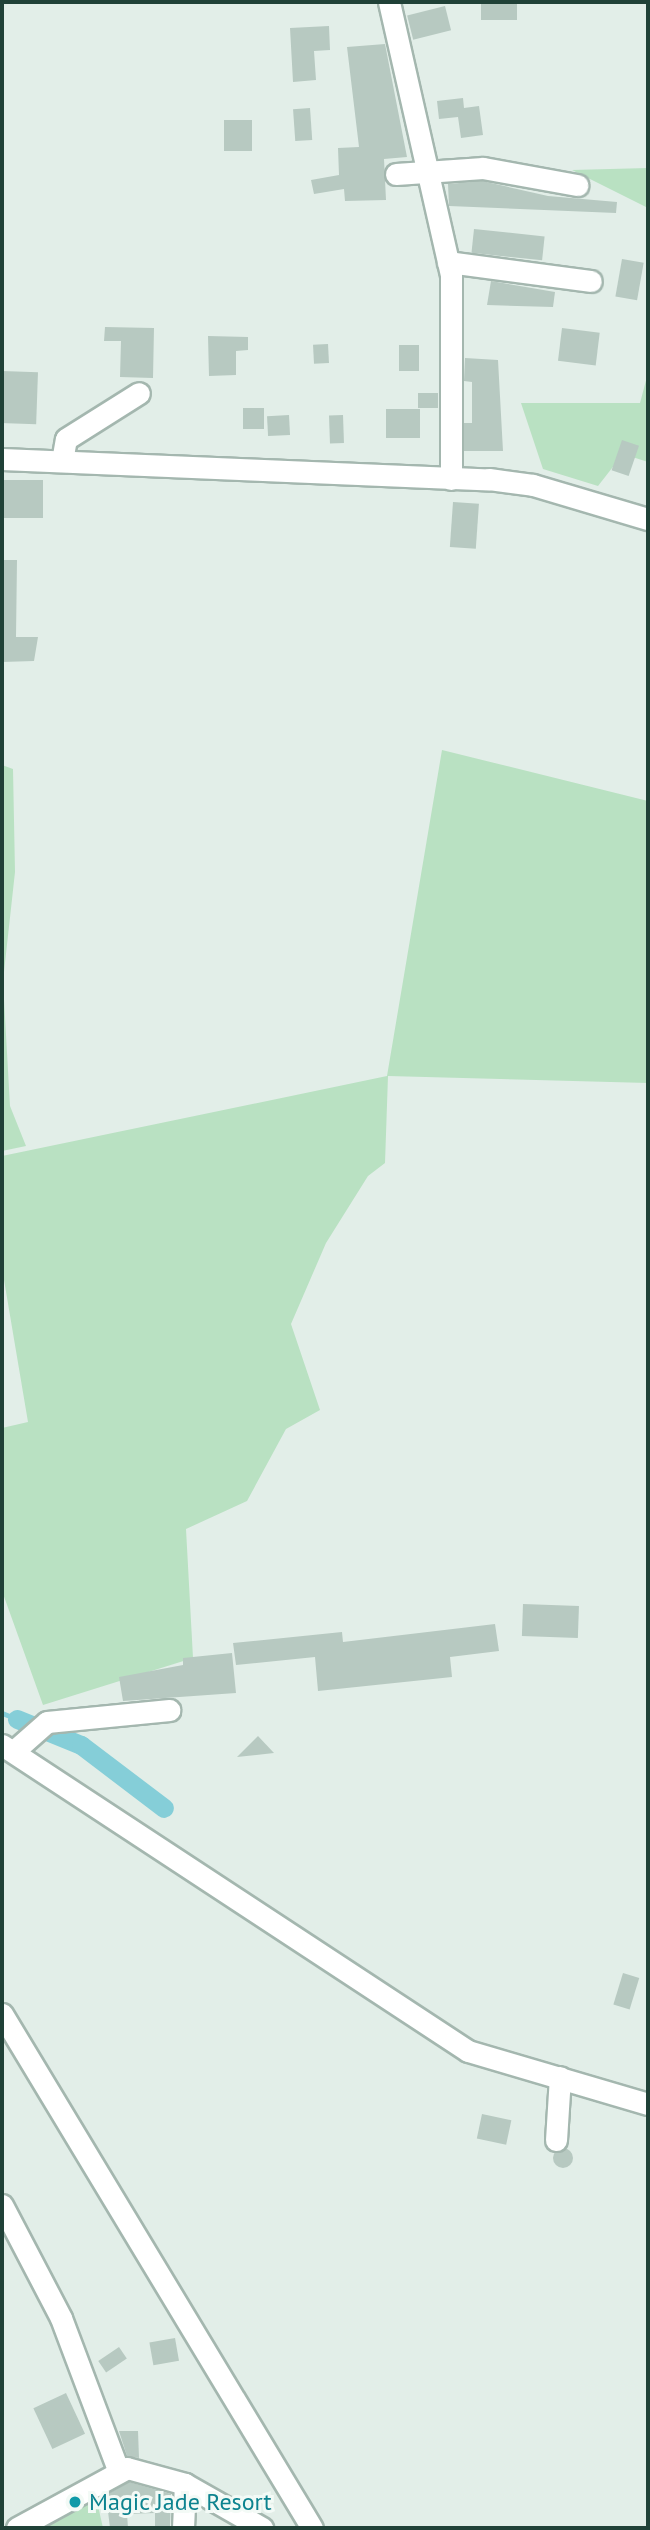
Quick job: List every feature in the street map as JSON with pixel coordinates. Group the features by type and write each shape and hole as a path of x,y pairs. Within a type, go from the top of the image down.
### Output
{"street":[{"path":"389,2 431,170 449,262 451,479"},
{"path":"396,174 483,168 577,185"},
{"path":"449,262 591,281"},
{"path":"62,461 66,439 139,393"},
{"path":"2,460 451,479 533,485 648,519"},
{"path":"169,1710 38,1726 11,1747 468,2051 648,2104"},
{"path":"2,2014 312,2528"},
{"path":"556,2140 560,2077"},
{"path":"2,2205 61,2318 118,2470"},
{"path":"17,2528 118,2470 185,2484 262,2528"},
{"path":"183,2528 185,2484"}],"green space":[{"path":"648,168 648,208 572,170"},
{"path":"648,373 648,462 623,454 598,486 543,469 521,403 640,403"},
{"path":"442,750 648,801 648,1083 388,1076 385,1163 368,1176 326,1243 291,1324 320,1410 286,1429 247,1501 186,1529 193,1658 43,1705 2,1591 2,1428 28,1422 2,1268 2,1156 387,1076"},
{"path":"2,765 13,769 15,872 3,981 10,1106 26,1146 2,1151"},
{"name":"Magic Jade Resort","path":"92,2479 103,2528 7,2528"}],"building":[{"path":"481,2 517,2 517,20 481,20"},
{"path":"445,6 451,30 413,40 407,15"},
{"path":"329,26 330,50 314,51 316,80 293,82 290,28"},
{"path":"385,44 407,157 384,159 386,200 345,201 344,189 314,194 311,180 339,175 338,148 359,147 347,47"},
{"path":"463,98 464,108 479,106 483,135 461,138 458,117 439,119 437,101"},
{"path":"310,108 312,140 295,141 293,109"},
{"path":"224,120 252,120 252,151 224,151"},
{"path":"482,181 548,196 617,202 616,213 449,206 448,184"},
{"path":"474,229 545,236 542,260 471,253"},
{"path":"622,259 644,263 637,300 615,296"},
{"path":"491,281 555,292 553,307 487,305"},
{"path":"105,327 154,328 153,378 120,377 121,341 104,341"},
{"path":"562,328 600,333 596,365 558,361"},
{"path":"208,336 248,337 248,350 236,351 236,375 209,376"},
{"path":"328,344 329,363 314,364 313,345"},
{"path":"399,345 419,345 419,371 399,371"},
{"path":"465,358 498,360 503,451 464,451 464,423 472,423 472,382 464,381"},
{"path":"2,371 38,372 36,424 2,423"},
{"path":"418,393 438,393 438,408 418,408"},
{"path":"243,408 264,408 264,429 243,429"},
{"path":"386,409 420,409 420,438 386,438"},
{"path":"289,415 290,435 268,436 267,416"},
{"path":"329,415 343,415 344,443 330,443"},
{"path":"622,440 639,446 629,476 612,470"},
{"path":"3,480 43,480 43,518 3,518"},
{"path":"453,502 479,504 476,549 450,547"},
{"path":"2,560 17,560 16,637 38,637 34,661 2,662"},
{"path":"523,1604 579,1606 578,1638 522,1636"},
{"path":"495,1624 499,1651 450,1657 452,1677 318,1691 315,1657 236,1665 233,1643 342,1632 343,1642"},
{"path":"232,1653 236,1693 123,1701 119,1677 183,1665 183,1658"},
{"path":"258,1736 274,1753 237,1757"},
{"path":"623,1973 639,1978 630,2010 613,2005"},
{"path":"482,2114 511,2120 506,2145 477,2138"},
{"path":"563,2148 570,2151 573,2158 570,2165 563,2168 556,2165 553,2158 556,2151"},
{"path":"175,2338 179,2361 153,2365 149,2343"},
{"path":"119,2347 127,2359 106,2373 98,2361"},
{"path":"66,2393 85,2434 52,2449 33,2408"},
{"path":"119,2431 138,2431 139,2458 127,2456"},
{"path":"129,2482 171,2494 170,2526 155,2526 155,2513 127,2514 128,2528 110,2528 106,2495"}],"waterway":[{"path":"2,1713 17,1719"},
{"path":"17,1719 81,1745 164,1808"}],"place":[{"name":"Magic Jade Resort","path":"75,2502"}]}
